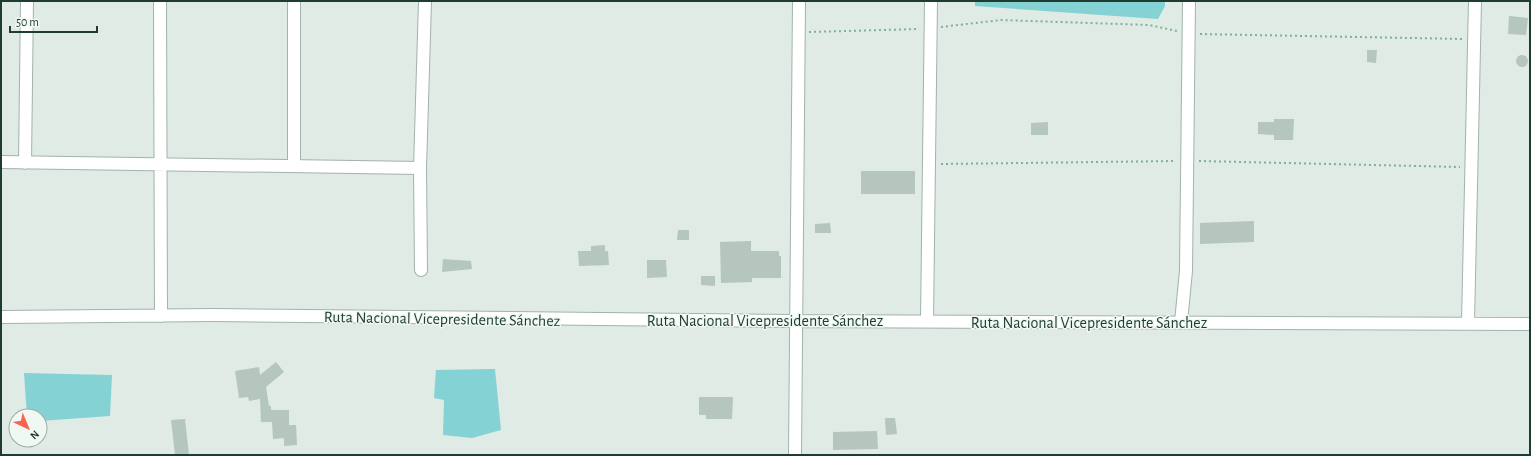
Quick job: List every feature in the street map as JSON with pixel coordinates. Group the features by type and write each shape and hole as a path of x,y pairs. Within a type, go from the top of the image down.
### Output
{"street":[{"path":"25,163 27,1"},
{"path":"160,1 161,316"},
{"path":"294,1 294,166"},
{"path":"421,270 420,168 425,1"},
{"path":"795,455 799,1"},
{"path":"927,321 931,1"},
{"path":"1181,322 1186,271 1189,1"},
{"path":"1468,323 1475,1"},
{"path":"1,162 420,168"},
{"name":"Ruta Nacional Vicepresidente Sánchez","path":"1,317 161,316 796,321 1530,324"}],"path":[{"path":"798,32 931,29 1001,20 1149,25 1188,33 1474,39"}],"water":[{"path":"975,1 1165,1 1165,6 1158,19 975,6"},
{"path":"495,369 501,430 472,438 443,435 444,400 434,398 436,370"},
{"path":"24,373 112,375 110,416 48,420 48,408 26,408"}],"building":[{"path":"1509,16 1528,18 1526,35 1508,34"},
{"path":"1367,50 1377,50 1376,63 1367,62"},
{"path":"1520,55 1524,55 1528,61 1524,67 1520,67 1516,63 1516,59"},
{"path":"1274,119 1294,119 1293,140 1274,140 1274,135 1258,134 1258,122 1274,122"},
{"path":"1048,122 1048,135 1031,135 1031,123"},
{"path":"861,171 915,171 915,194 861,194"},
{"path":"1254,221 1254,242 1200,244 1200,223"},
{"path":"830,223 831,233 815,233 815,224"},
{"path":"678,230 689,230 689,240 677,240"},
{"path":"751,241 751,251 779,251 779,256 781,256 781,278 752,278 752,282 721,283 720,242"},
{"path":"605,245 605,251 608,251 609,265 579,266 578,251 591,251 591,246"},
{"path":"443,259 471,261 472,269 442,272"},
{"path":"647,260 666,260 667,277 647,278"},
{"path":"701,276 715,276 715,286 701,285"},
{"path":"276,362 284,372 266,387 269,406 271,406 271,410 289,410 289,425 296,425 297,445 284,446 284,438 273,439 272,422 261,422 260,399 249,401 248,397 239,398 235,371 259,367 260,375"},
{"path":"699,397 733,397 732,419 706,419 706,415 699,415"},
{"path":"885,418 895,418 897,434 886,435"},
{"path":"185,419 189,455 175,455 171,420"},
{"path":"877,431 878,449 833,450 833,432"}]}
